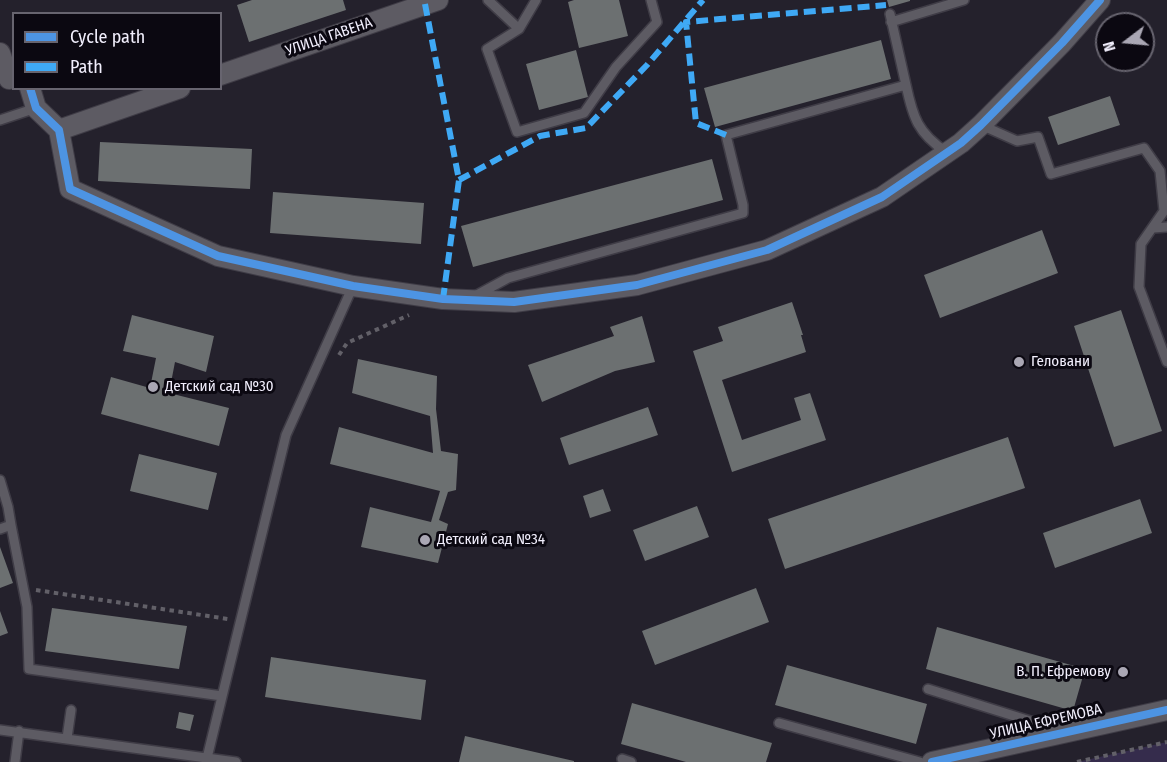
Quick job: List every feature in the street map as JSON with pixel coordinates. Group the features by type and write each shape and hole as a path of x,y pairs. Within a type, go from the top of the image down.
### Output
{"street":[{"name":"УЛИЦА ГАВЕНА","path":"222,74 438,0"},
{"path":"31,90 36,108 59,130 70,189 218,256 353,286 443,299 514,302 637,285 767,250 882,197 981,125 1062,43 1100,0"},
{"path":"0,53 9,80 12,79"},
{"path":"59,130 174,90"},
{"name":"УЛИЦА ЕФРЕМОВА","path":"932,762 1167,710"}],"lane":[{"path":"488,0 519,29"},
{"path":"536,0 519,29 487,49 516,132 584,113 616,67 657,22 651,0"},
{"path":"946,152 929,140 912,115 890,18 964,0"},
{"path":"468,300 508,278 743,213 726,135 906,85"},
{"path":"0,120 36,108"},
{"path":"981,125 1017,141 1038,136 1051,174 1144,148 1160,171 1164,211 1141,244 1139,287 1167,362"},
{"path":"1153,228 1167,227"},
{"path":"206,760 286,435 353,286"},
{"path":"0,480 8,507 27,607 29,669 222,696"},
{"path":"0,529 11,525"},
{"path":"928,689 1065,732"},
{"path":"67,738 71,710"},
{"path":"779,723 920,762"},
{"path":"0,730 206,760 236,762"},
{"path":"15,762 19,731"}],"path":[{"path":"335,361 346,343 407,315 418,316"},
{"path":"24,588 241,621"},
{"path":"1077,762 1167,742"},
{"path":"1096,758 1101,762"}],"shaded area":[{"path":"1167,742 1167,762 1077,762"}],"building":[{"path":"252,0 343,0 346,10 249,42 237,5"},
{"path":"619,0 628,36 579,48 568,2"},
{"path":"887,0 910,0 910,1 889,7"},
{"path":"881,40 891,79 715,127 704,88"},
{"path":"576,50 588,97 539,110 526,64"},
{"path":"1110,96 1120,125 1058,145 1048,117"},
{"path":"100,142 252,149 250,189 98,181"},
{"path":"712,159 723,200 473,267 461,226"},
{"path":"273,192 424,203 421,244 270,233"},
{"path":"1042,230 1058,273 940,318 924,275"},
{"path":"792,302 806,352 722,380 742,440 801,420 794,398 810,393 826,440 732,472 693,351 723,341 718,327"},
{"path":"1121,310 1162,431 1114,447 1074,326"},
{"path":"132,315 214,336 206,372 175,362 169,393 229,408 219,446 101,414 111,377 150,388 156,358 123,351"},
{"path":"642,316 655,362 615,371 542,402 528,365 614,336 610,327"},
{"path":"358,359 437,376 436,409 441,451 458,454 456,490 448,492 439,520 448,524 438,563 361,547 370,507 431,522 440,491 330,464 339,427 433,453 430,416 352,393"},
{"path":"648,407 658,435 569,465 560,438"},
{"path":"1008,437 1025,488 785,569 768,519"},
{"path":"139,454 217,473 208,510 130,491"},
{"path":"603,489 611,511 590,518 583,496"},
{"path":"1140,499 1152,533 1055,568 1043,533"},
{"path":"697,506 709,537 645,561 633,530"},
{"path":"0,547 13,583 0,588"},
{"path":"756,588 769,622 655,665 642,631"},
{"path":"52,608 187,626 179,669 45,651"},
{"path":"0,611 8,633 0,636"},
{"path":"937,627 1085,669 1073,711 926,669"},
{"path":"271,657 426,680 421,720 265,697"},
{"path":"787,665 927,704 916,744 775,705"},
{"path":"632,703 772,743 766,762 686,762 621,744"},
{"path":"179,712 194,715 190,731 176,728"},
{"path":"465,736 574,761 574,762 459,762"}],"marked path":[{"path":"459,180 540,136 586,128 647,65 703,0"},
{"path":"425,4 459,180 443,299"},
{"path":"726,135 696,123 686,22 886,5"}],"cycle path":[{"path":"31,90 36,108 59,130 70,189 218,256 353,286 443,299 514,302 637,285 767,250 882,197 961,143 981,125 1062,43 1100,0"},
{"path":"932,762 1167,710"}],"place":[{"name":"Геловани","path":"1019,362"},
{"name":"Детский сад №30","path":"153,387"},
{"name":"Детский сад №34","path":"425,540"},
{"name":"В. П. Ефремову","path":"1123,672"}]}
